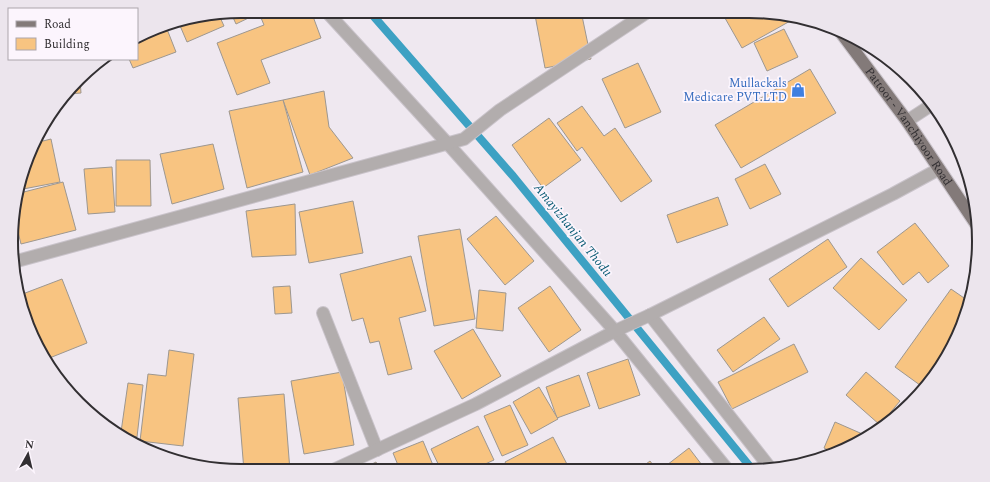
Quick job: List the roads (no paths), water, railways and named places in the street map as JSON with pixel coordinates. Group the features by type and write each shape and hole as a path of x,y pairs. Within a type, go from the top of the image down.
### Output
{"main road":[{"name":"Pattoor - Vanchiyoor Road","path":"847,41 907,121 971,216"}],"street":[{"path":"332,18 448,144 615,331 723,464"},
{"path":"19,261 464,139 500,110 638,18"},
{"path":"907,121 928,108"},
{"path":"346,464 476,404 615,331 893,194 939,169"},
{"path":"323,313 377,450"},
{"path":"650,315 767,464"}],"waterway":[{"name":"Amayizhanjan Thodu","path":"375,18 513,176 748,464"}],"place":[{"name":"Mullackals Medicare PVT.LTD","path":"798,90"}]}
